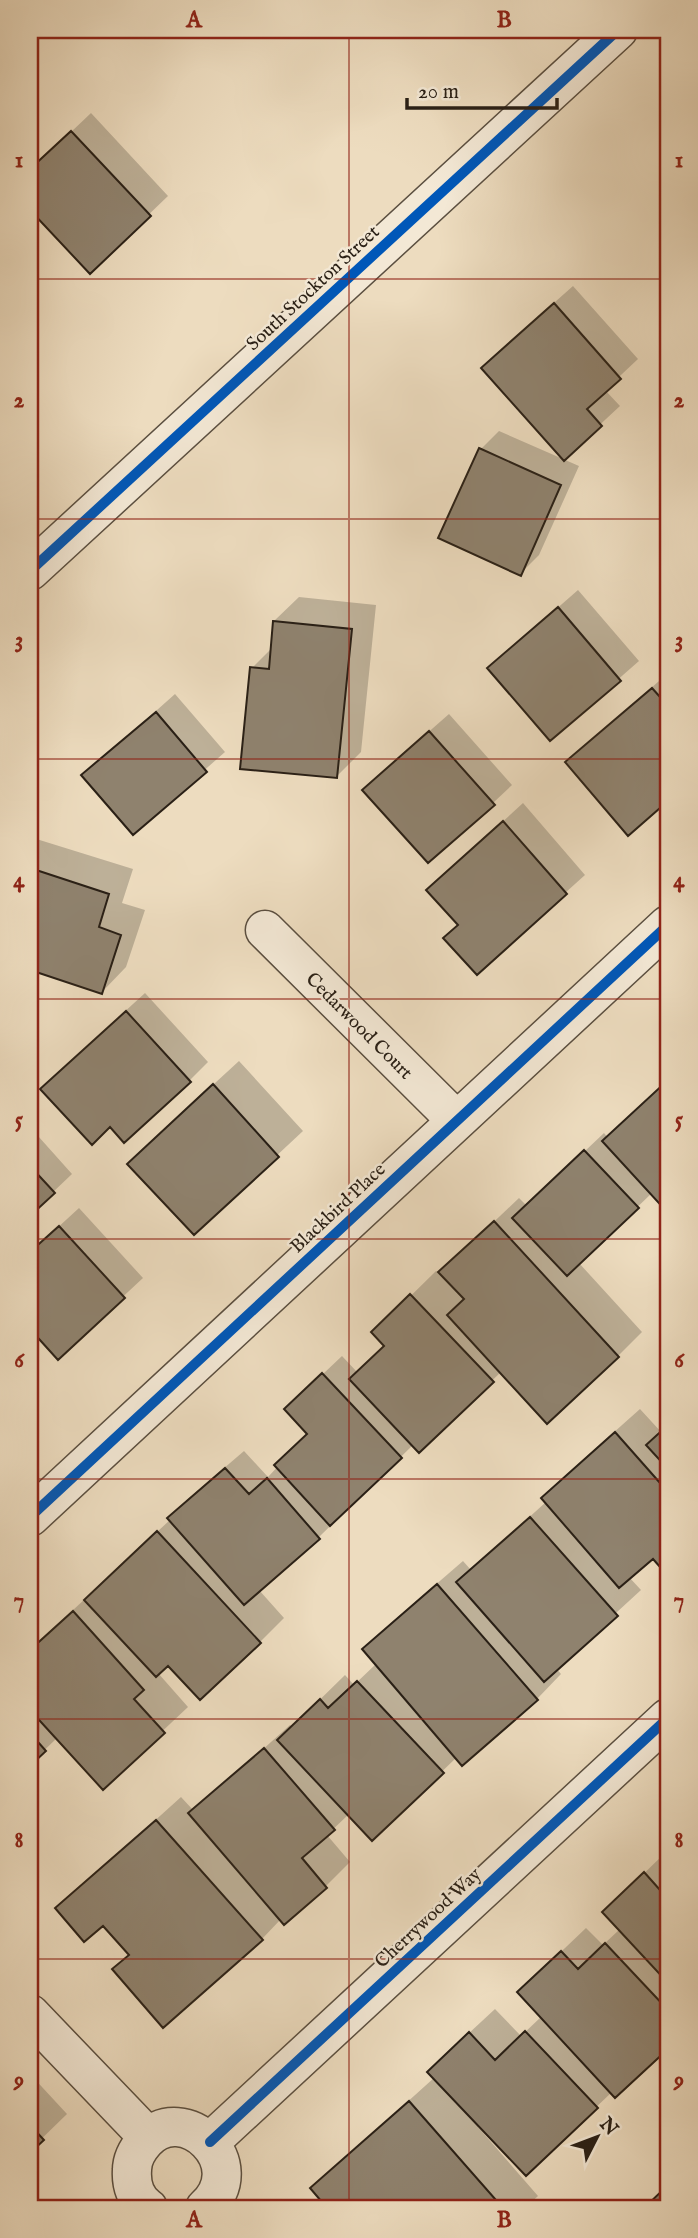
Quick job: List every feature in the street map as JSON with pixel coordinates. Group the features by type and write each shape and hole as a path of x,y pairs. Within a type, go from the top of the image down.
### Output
{"street":[{"name":"South Stockton Street","path":"30,571 618,30"},
{"name":"Blackbird Place","path":"30,1517 668,925"},
{"name":"Cedarwood Court","path":"265,930 456,1120"},
{"name":"Cherrywood Way","path":"210,2142 668,1718"},
{"path":"30,2014 148,2137"},
{"path":"145,2207 135,2193 131,2178 132,2164 138,2150 148,2137 164,2130 179,2128 194,2131 210,2142 219,2156 222,2171 219,2188 205,2208"}],"building":[{"path":"71,131 151,216 90,274 30,210 30,169"},
{"path":"554,303 621,379 587,409 602,426 564,461 481,368"},
{"path":"479,448 561,485 521,576 438,538"},
{"path":"558,607 621,681 550,741 487,668"},
{"path":"273,621 352,629 337,778 240,769 250,667 269,669"},
{"path":"652,688 668,706 668,801 628,836 565,762"},
{"path":"156,712 207,772 133,835 81,775"},
{"path":"429,731 495,805 428,863 362,790"},
{"path":"503,821 567,894 477,975 443,938 458,925 426,890"},
{"path":"30,868 109,894 99,927 121,935 102,994 30,970"},
{"path":"126,1011 191,1082 124,1143 110,1127 92,1145 40,1089"},
{"path":"668,1080 668,1213 602,1141"},
{"path":"213,1084 279,1157 194,1235 127,1164"},
{"path":"584,1150 639,1208 567,1276 512,1218"},
{"path":"30,1166 55,1193 30,1216"},
{"path":"494,1221 619,1357 547,1424 447,1315 464,1299 438,1272"},
{"path":"59,1226 125,1298 58,1360 30,1329 30,1252"},
{"path":"410,1294 494,1382 419,1453 349,1379 384,1346 371,1332"},
{"path":"322,1373 402,1458 330,1526 274,1465 307,1434 284,1409"},
{"path":"668,1425 668,1469 646,1445"},
{"path":"615,1432 668,1492 668,1576 653,1559 619,1588 541,1498"},
{"path":"225,1468 249,1494 267,1478 320,1539 244,1605 167,1518"},
{"path":"530,1517 618,1616 544,1682 456,1582"},
{"path":"157,1531 261,1643 200,1700 168,1666 156,1677 84,1600"},
{"path":"437,1584 538,1700 462,1766 362,1649"},
{"path":"73,1611 144,1690 134,1699 165,1733 103,1790 30,1710 30,1650"},
{"path":"357,1681 444,1773 372,1841 277,1740 320,1699 328,1708"},
{"path":"30,1733 46,1751 30,1766"},
{"path":"264,1748 335,1830 302,1858 327,1888 284,1925 188,1813"},
{"path":"156,1820 263,1940 163,2028 112,1969 129,1955 103,1926 84,1942 55,1908"},
{"path":"644,1872 668,1899 668,1983 602,1912"},
{"path":"605,1943 668,2010 668,2049 615,2098 517,1992 561,1951 578,1969"},
{"path":"525,2031 598,2108 526,2176 427,2072 469,2032 495,2060"},
{"path":"409,2101 503,2208 327,2208 310,2188"},
{"path":"30,2125 44,2140 30,2153"},
{"path":"668,2185 668,2208 644,2208"}],"cycle path":[{"path":"30,571 618,30"},
{"path":"30,1517 668,925"},
{"path":"210,2142 668,1718"}]}
